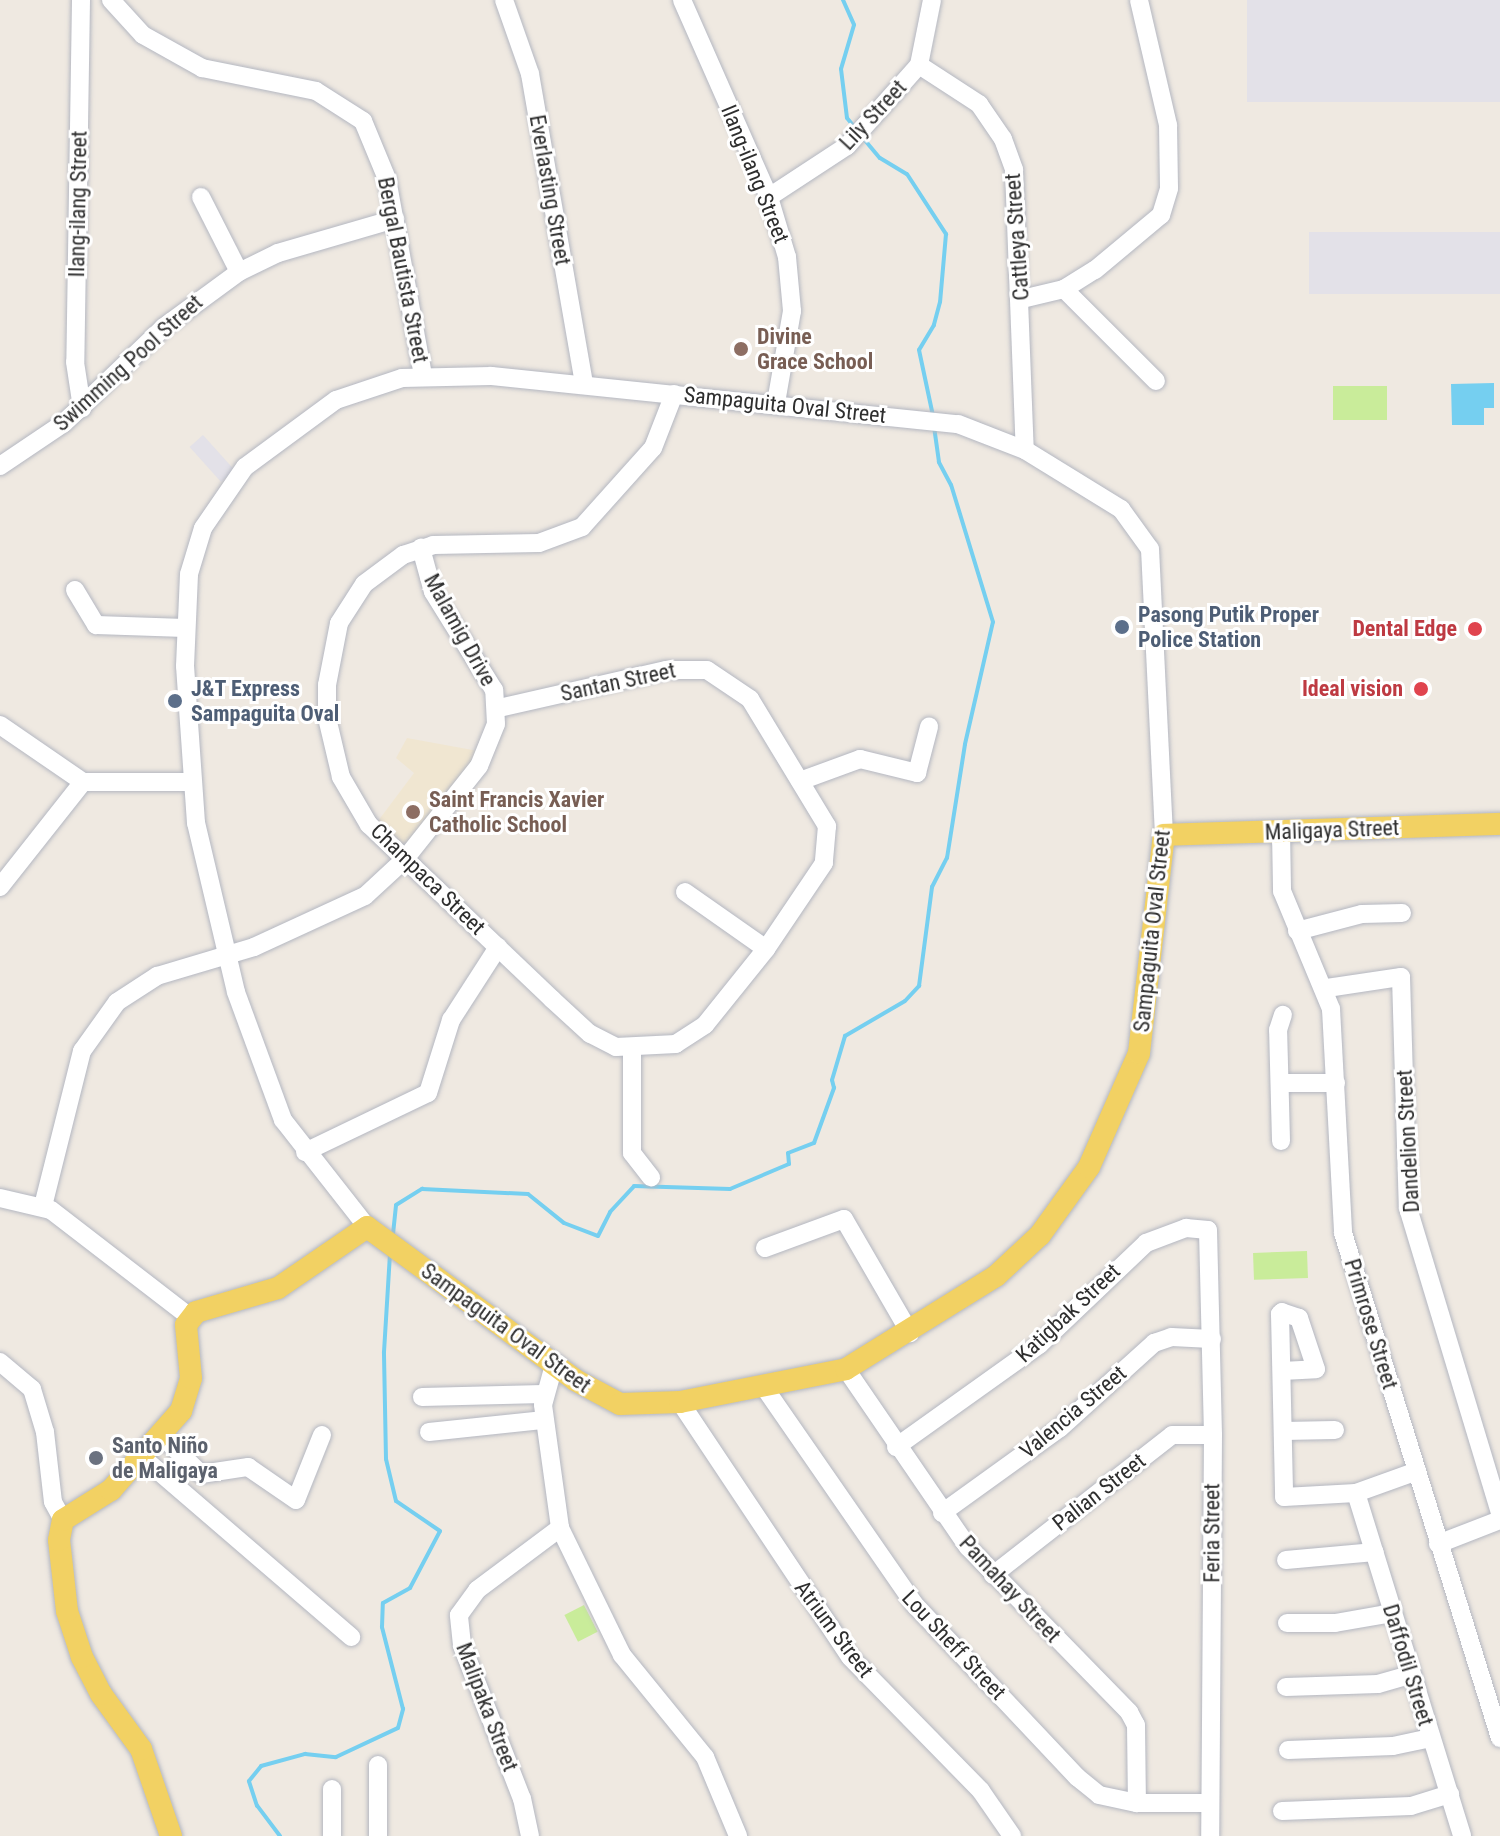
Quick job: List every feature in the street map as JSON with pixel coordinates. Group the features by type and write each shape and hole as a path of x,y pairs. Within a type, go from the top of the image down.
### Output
{"main road":[{"name":"Maligaya Street","path":"1164,835 1500,824"},
{"name":"Sampaguita Oval Street","path":"367,1227 554,1365 620,1404 680,1402 849,1374 1025,1251 1067,1201 1105,1139 1139,1053 1164,835"},
{"path":"171,1836 141,1749 95,1685 74,1633 61,1571 63,1520 111,1490 161,1435 189,1391 190,1317 278,1288 367,1227"}],"street":[{"name":"Ilang-ilang Street","path":"81,0 75,362 82,408"},
{"name":"Bergal Bautista Street","path":"111,0 143,35 202,68 316,91 351,109 376,147 395,219 423,375"},
{"name":"Everlasting Street","path":"504,0 530,74 584,384"},
{"name":"Ilang-ilang Street","path":"682,0 769,197 792,290 776,403"},
{"name":"Lily Street","path":"769,197 847,146 919,65 932,0"},
{"path":"1022,299 1064,289 1143,234 1166,201 1165,105 1139,0"},
{"name":"Cattleya Street","path":"919,65 979,104 1003,139 1014,170 1022,299 1025,450"},
{"path":"201,197 239,272"},
{"name":"Swimming Pool Street","path":"0,466 82,408 164,327 239,272 278,253 395,219"},
{"path":"1064,289 1156,381"},
{"name":"Sampaguita Oval Street","path":"367,1227 305,1152 268,1087 225,956 190,782 185,628 189,574 203,528 245,467 336,400 382,383 423,375 584,384 958,424 1025,450 1121,509 1150,549 1164,835"},
{"name":"Champaca Street","path":"674,394 653,448 582,527 539,543 421,548 387,565 349,602 327,685 327,718 341,777 369,825 590,1034 632,1049 676,1044 705,1025 766,949 824,863 829,846 827,826 800,781"},
{"name":"Malamig Drive","path":"43,1206 70,1086 93,1031 140,984 225,956 343,909 405,859 467,787 488,749 499,708 484,666 433,592 421,548"},
{"path":"75,590 96,625 185,628"},
{"name":"Santan Street","path":"499,708 666,670 707,670 750,699 800,781"},
{"path":"0,725 83,782 190,782"},
{"path":"800,781 860,759 917,773 929,727"},
{"path":"0,887 83,782"},
{"name":"Primrose Street","path":"1286,831 1292,892 1287,904 1297,931 1327,988 1336,1083 1343,1233 1500,1738"},
{"path":"685,892 766,949"},
{"path":"1297,931 1362,914 1402,913"},
{"path":"305,1152 428,1093 451,1020 498,947"},
{"name":"Dandelion Street","path":"1327,988 1401,977 1408,1208 1500,1512"},
{"path":"1281,1141 1282,1083 1278,1030 1283,1015"},
{"path":"632,1049 632,1153 651,1177"},
{"path":"1282,1083 1336,1083"},
{"path":"0,1198 43,1206 108,1250 190,1317"},
{"path":"765,1248 844,1219 910,1333"},
{"name":"Katigbak Street","path":"896,1447 1039,1345 1146,1243 1186,1228 1208,1230"},
{"name":"Feria Street","path":"1208,1230 1213,1435 1210,1836"},
{"name":"Valencia Street","path":"942,1513 1060,1428 1154,1343 1171,1337 1212,1339"},
{"path":"0,1362 32,1389 45,1432 53,1502 63,1520"},
{"path":"554,1365 543,1394 560,1528 622,1655 705,1757 728,1832"},
{"path":"1282,1371 1284,1497 1356,1493 1417,1471"},
{"name":"Pamahay Street","path":"849,1374 942,1513 993,1575 1129,1712 1136,1725 1137,1803"},
{"name":"Lou Sheff Street","path":"764,1387 914,1604 1077,1777 1099,1795 1137,1803 1210,1803"},
{"path":"422,1397 543,1394"},
{"name":"Atrium Street","path":"680,1402 850,1657 981,1791 1012,1836"},
{"path":"429,1432 544,1420"},
{"path":"1283,1431 1335,1430"},
{"path":"161,1435 201,1474 248,1467 296,1500 322,1435"},
{"name":"Palian Street","path":"993,1575 1172,1435 1213,1435"},
{"path":"142,1457 351,1637"},
{"name":"Daffodil Street","path":"1356,1493 1462,1836"},
{"path":"1438,1544 1500,1520"},
{"name":"Malipaka Street","path":"530,1836 522,1799 462,1645 459,1615 477,1590 560,1528"},
{"path":"1286,1560 1375,1552"},
{"path":"1287,1623 1335,1623 1393,1613"},
{"path":"1286,1687 1378,1684 1412,1674"},
{"path":"1288,1750 1393,1746 1431,1738"},
{"path":"378,1765 378,1836"},
{"path":"332,1789 332,1836"},
{"path":"1282,1811 1411,1806 1450,1794"}],"shaded area":[{"path":"1247,0 1500,0 1500,102 1247,102"},
{"path":"1309,232 1500,232 1500,294 1309,294"},
{"path":"203,435 234,470 221,482 190,447"},
{"name":"Saint Francis Xavier Catholic School","path":"407,738 478,751 456,796 404,858 372,829 414,773 396,758"}],"green space":[{"path":"1333,386 1387,386 1387,420 1333,420"},
{"path":"1307,1251 1308,1278 1254,1280 1253,1253"},
{"path":"584,1605 598,1632 578,1642 564,1615"}],"water":[{"path":"1494,383 1494,408 1484,408 1484,425 1452,425 1451,384"}],"waterway":[{"path":"843,0 854,25 841,69 847,118 855,128"},
{"path":"863,138 880,158 907,174 946,234 940,302 934,325 919,350 933,416"},
{"path":"393,1234 396,1205 422,1189 528,1194 564,1223 598,1236 610,1212 634,1186 730,1189 789,1164 788,1153 814,1143 834,1088 832,1080 845,1036 905,1001 919,986 932,887 947,858 965,744 993,622 951,485 939,462 934,425"},
{"path":"280,1836 257,1806 249,1781 261,1766 305,1754 336,1757 398,1728 403,1709 382,1627 383,1603 410,1588 440,1531 396,1501 386,1459 384,1352 390,1255"}],"place":[{"name":"Divine Grace School","path":"741,349"},
{"name":"Pasong Putik Proper Police Station","path":"1122,627"},
{"name":"Dental Edge","path":"1475,629"},
{"name":"Ideal vision","path":"1421,689"},
{"name":"J&T Express Sampaguita Oval","path":"175,701"},
{"name":"Saint Francis Xavier Catholic School","path":"413,812"},
{"name":"Santo Niño de Maligaya","path":"96,1458"}]}
